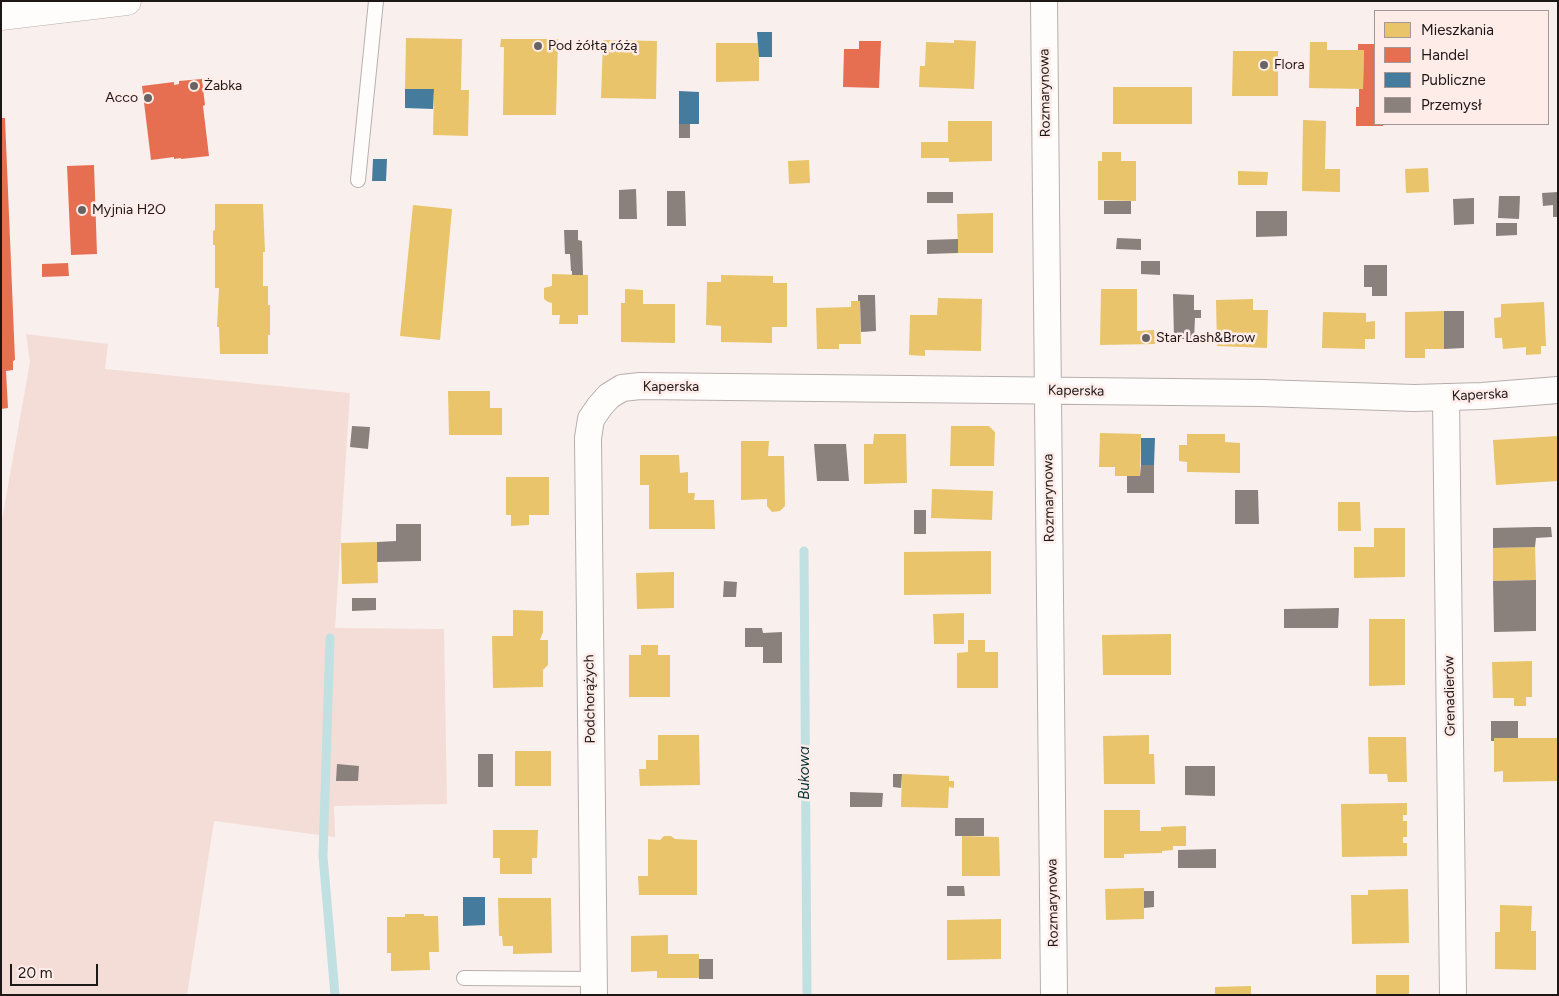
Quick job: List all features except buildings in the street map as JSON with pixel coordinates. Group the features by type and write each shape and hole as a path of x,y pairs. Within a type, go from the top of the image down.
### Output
{"street":[{"path":"1,16 127,1"},
{"name":"Rozmarynowa","path":"1044,1 1054,995"},
{"name":"Kaperska","path":"600,406 609,396 622,388 640,386 1262,393 1414,398 1558,390"},
{"name":"Grenadierów","path":"1446,397 1453,995"},
{"name":"Podchorążych","path":"594,987 588,438 591,419 600,406"}],"lane":[{"path":"358,180 376,1"},
{"path":"464,978 594,987"}],"shaded area":[{"path":"26,334 108,344 105,369 350,393 335,628 444,629 447,804 334,806 335,837 214,821 187,995 1,995 1,525 30,362"}],"waterway":[{"name":"Bukowa","path":"804,551 807,995"},
{"path":"330,638 323,856 335,995"}],"place":[{"name":"Pod żółtą różą","path":"538,46"},
{"name":"Flora","path":"1264,65"},
{"name":"Żabka","path":"194,86"},
{"name":"Acco","path":"148,98"},
{"name":"Myjnia H2O","path":"82,210"},
{"name":"Star Lash&Brow","path":"1146,338"}]}
